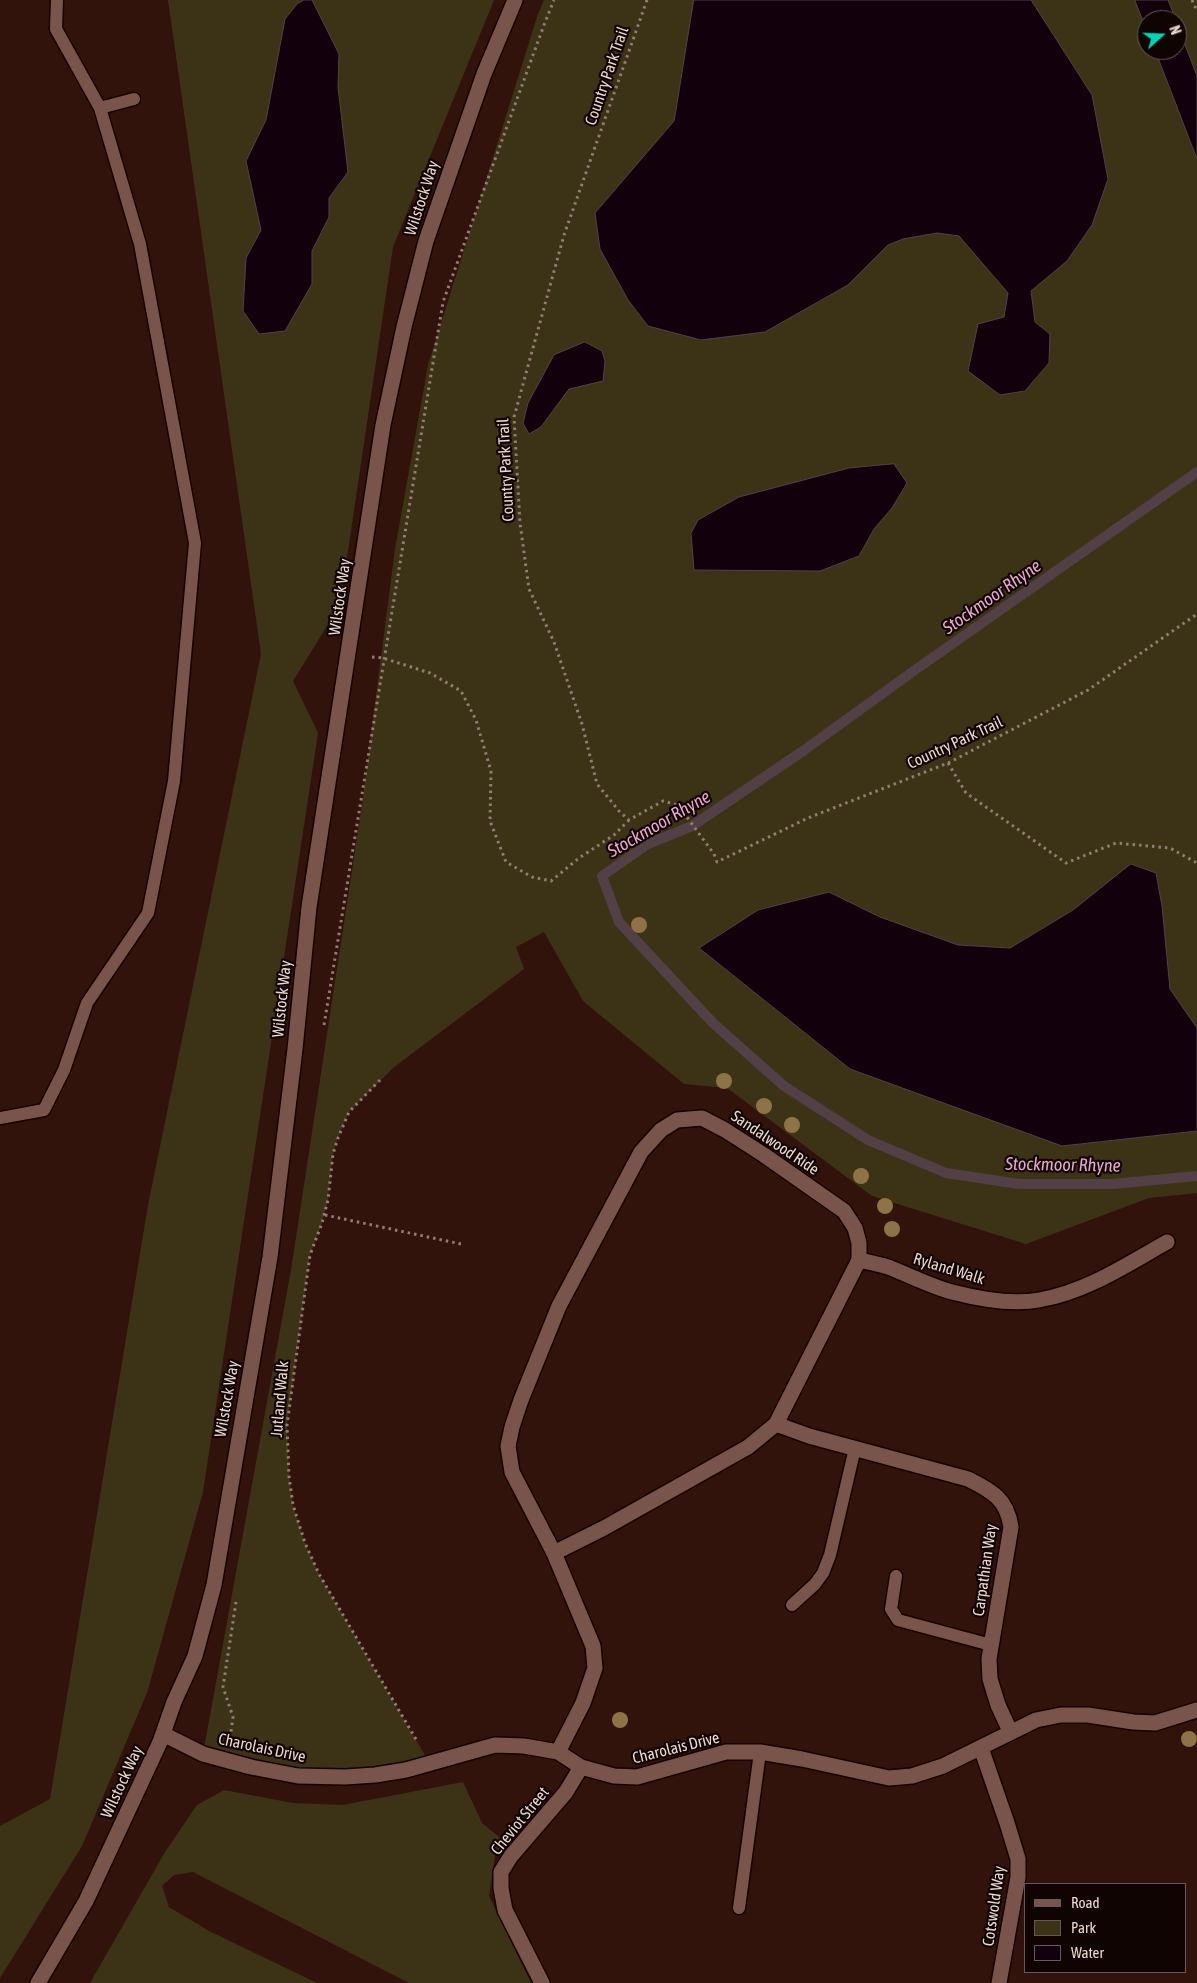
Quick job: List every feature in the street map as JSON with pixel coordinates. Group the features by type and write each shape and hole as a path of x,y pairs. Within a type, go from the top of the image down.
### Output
{"street":[{"name":"Wilstock Way","path":"38,1983 86,1901 163,1734 174,1702 195,1656 214,1585 270,1257 295,1049 309,907 383,425 404,327 426,241 484,74 515,0"},
{"name":"Sandalwood Ride","path":"558,1752 583,1703 595,1668 592,1646 554,1553 512,1472 508,1446 512,1427 537,1357 559,1306 641,1152 661,1130 677,1120 702,1118 764,1155 844,1211 855,1228 859,1243 859,1260"},
{"name":"Ryland Walk","path":"859,1260 886,1266 952,1292 986,1299 1038,1301 1069,1292 1103,1278 1167,1242"},
{"path":"554,1553 637,1510 748,1447 776,1424 859,1260"},
{"name":"Carpathian Way","path":"776,1424 809,1436 968,1479 988,1489 1002,1501 1009,1514 1011,1527 992,1645 990,1679 998,1705 1010,1732"},
{"name":"Charolais Drive","path":"163,1734 203,1754 298,1776 345,1777 375,1774 430,1764 464,1752 495,1745 524,1746 558,1752 582,1767 614,1776 637,1778 726,1752 760,1752 889,1778 912,1776 943,1766 1036,1720 1061,1715 1088,1715 1133,1722 1155,1723 1197,1710"},
{"name":"Cotswold Way","path":"981,1748 1018,1859 1018,1877 999,1983"},
{"name":"Cheviot Street","path":"542,1983 505,1910 501,1888 501,1872 511,1856 566,1792 582,1767"}],"lane":[{"path":"0,1118 44,1110 64,1070 87,1003 148,913 174,781 195,543 140,244 100,108 56,29 57,0"},
{"path":"100,108 134,99"},
{"path":"792,1605 815,1584 823,1573 830,1555 855,1448"},
{"path":"896,1576 891,1609 898,1620 992,1645"},
{"path":"739,1908 760,1752"}],"path":[{"path":"324,1025 443,302 554,0"},
{"name":"Country Park Trail","path":"647,0 564,236 514,417 520,523 529,589 554,642 582,724 597,784 619,811 629,820 663,801 678,805 718,862 808,818 948,763 1088,690 1197,614"},
{"path":"1192,0 1197,12"},
{"path":"349,656 383,658 430,673 461,691 476,720 491,770 490,822 506,862 532,877 551,881 579,858 614,836 629,820"},
{"path":"948,763 966,794 1066,863 1116,843 1170,848 1197,863"},
{"name":"Jutland Walk","path":"380,1080 349,1112 338,1138 325,1215 310,1255 287,1425 290,1476 293,1505 305,1543 319,1574 430,1764"},
{"path":"325,1215 461,1244"},
{"path":"226,1760 233,1717 223,1687 237,1598"}],"green space":[{"path":"168,0 494,0 393,247 340,605 293,681 318,733 203,1492 147,1693 82,1846 0,1978 0,1826 50,1799 148,1205 261,654"},
{"path":"544,0 1197,0 1197,1193 1149,1198 1026,1244 872,1196 727,1088 684,1084 583,1001 544,932 516,947 524,969 393,1068 349,1112 333,1154 328,1200 310,1255 287,1425 289,1476 293,1505 305,1543 319,1574 430,1764 345,1777 203,1754 291,1270 362,805 395,549 428,365 537,17"},
{"path":"463,1782 482,1823 504,1841 495,1856 489,1896 531,1983 409,1983 193,1872 174,1875 162,1886 169,1907 209,1931 317,1983 90,1983 165,1852 197,1805 224,1790 293,1803 343,1805"}],"water":[{"path":"304,0 312,0 339,54 338,87 348,172 329,198 329,217 312,251 312,284 285,331 259,334 243,311 246,258 261,230 246,161 266,120 285,19 297,4"},
{"path":"694,0 1031,0 1092,95 1108,179 1092,225 1067,261 1031,291 1035,322 1050,334 1049,363 1025,391 1000,395 968,371 978,324 1004,317 1008,293 959,236 937,233 903,239 888,245 848,285 765,332 701,340 648,326 628,300 600,249 595,213 674,121"},
{"path":"1135,0 1168,0 1172,10 1139,10"},
{"path":"1187,50 1197,76 1197,159 1159,60 1187,60"},
{"path":"585,342 602,351 605,361 603,381 569,389 541,427 529,434 523,423 528,403 554,355"},
{"path":"894,464 907,483 892,508 874,529 859,556 820,571 694,570 691,533 698,520 739,497 849,468"},
{"path":"1131,864 1156,873 1162,906 1170,989 1197,1028 1197,1131 1062,1146 850,1069 699,948 758,910 829,892 880,917 958,945 1010,948 1073,910"}],"waterway":[{"name":"Stockmoor Rhyne","path":"1197,472 803,751 692,826 648,844 602,876 619,922 713,1023 784,1086 868,1140 946,1173 1019,1184 1112,1184 1197,1176"}]}
